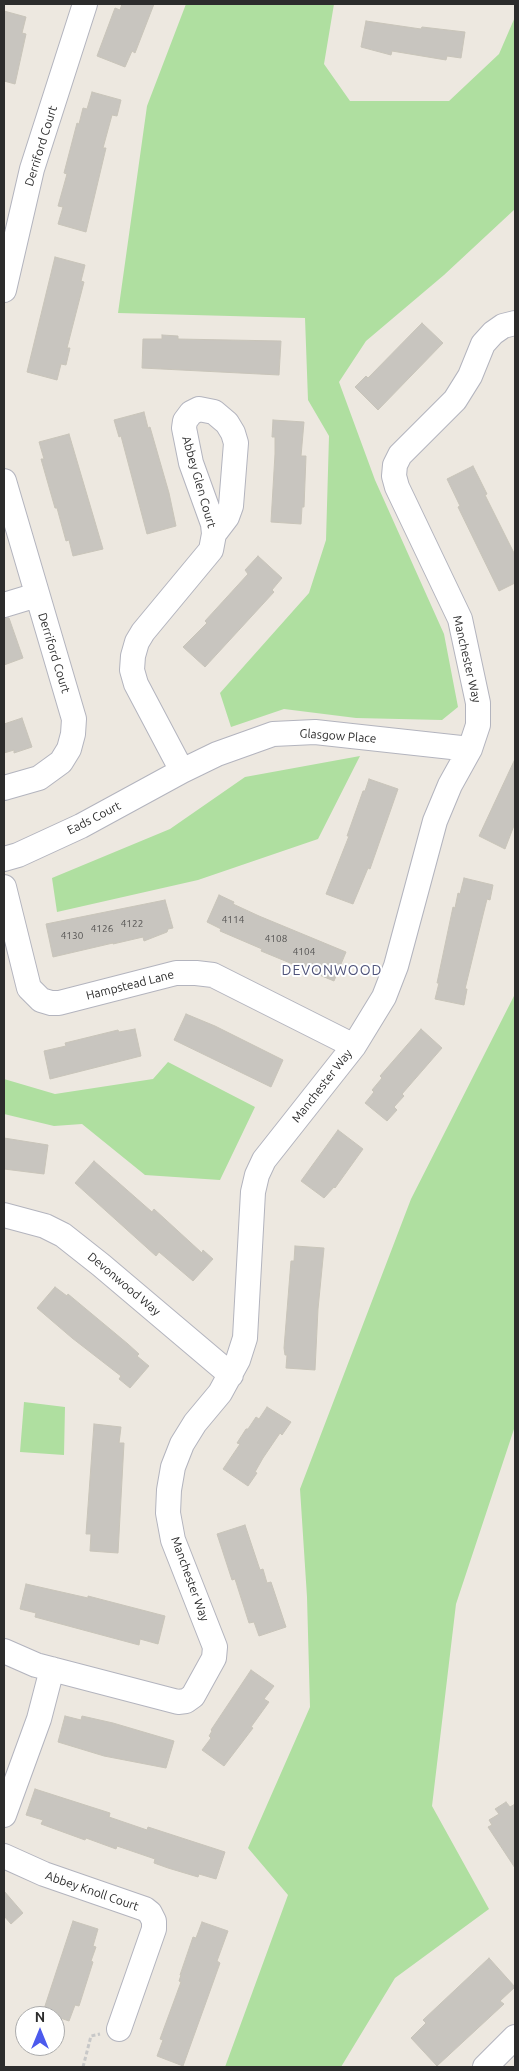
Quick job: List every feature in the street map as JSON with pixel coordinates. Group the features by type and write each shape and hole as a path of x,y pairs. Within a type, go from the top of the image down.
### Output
{"street":[{"name":"Derriford Court","path":"4,290 10,236 85,4"},
{"name":"Manchester Way","path":"4,1651 52,1669 178,1702 186,1701 193,1696 214,1658 215,1647 173,1540 168,1513 168,1490 173,1467 182,1444 195,1423 232,1375 245,1338 253,1192 256,1175 264,1160 354,1046 384,997 396,966 435,821 450,785 470,749 478,725 478,703 460,619 397,487 394,476 395,465 400,455 455,400 470,376 483,344 503,326 515,323"},
{"name":"Derriford Court","path":"4,481 74,719 69,749 61,762 39,778 4,788"},
{"name":"Abbey Glen Court","path":"182,771 136,684 132,670 133,656 137,642 143,632 211,550 214,534"},
{"path":"4,605 37,596"},
{"name":"Glasgow Place","path":"182,771 217,754 281,733 315,732 470,749"},
{"name":"Eads Court","path":"4,859 18,855 81,826 182,771"},
{"name":"Hampstead Lane","path":"4,887 29,988 41,1000 59,1003 176,973 196,972 212,975 354,1046"},
{"name":"Devonwood Way","path":"4,1215 45,1226 63,1235 232,1375"},
{"path":"4,1815 39,1719 52,1669"},
{"name":"Abbey Knoll Court","path":"4,1856 44,1874 145,1909 150,1913 154,1921 154,1929 119,2029"},
{"path":"488,2066 515,2037"}],"path":[{"path":"82,2067 91,2036 119,2029"}],"green space":[{"path":"186,4 334,4 324,64 350,101 449,101 499,54 515,17 515,209 444,275 366,341 339,382 375,480 444,634 458,707 442,720 356,718 284,709 231,727 220,693 309,593 326,540 329,436 308,400 305,318 118,313 147,106"},
{"path":"360,756 318,839 198,880 57,912 52,878 170,829 245,777"},
{"path":"515,994 515,1426 456,1604 432,1806 489,1909 395,1978 341,2067 225,2067 288,1895 248,1848 310,1707 307,1597 300,1489 411,1199"},
{"path":"168,1062 255,1107 220,1180 145,1175 82,1124 54,1126 4,1114 4,1079 55,1094 153,1079"},
{"path":"24,1402 65,1407 64,1455 20,1452"}],"building":[{"path":"122,4 154,4 135,53 132,51 125,67 97,56 115,8 120,10"},
{"path":"4,11 26,17 22,33 26,34 15,84 4,81"},
{"path":"366,21 421,29 422,27 465,32 461,58 447,56 446,60 392,51 391,55 361,47"},
{"path":"92,92 121,100 117,116 112,115 103,148 106,148 86,232 58,224 63,207 58,206 67,174 64,173 77,123 79,124 83,108 87,109"},
{"path":"55,257 85,265 81,281 84,282 67,348 70,348 66,365 61,364 57,380 27,372"},
{"path":"422,323 443,343 378,410 355,387 366,376 368,378"},
{"path":"162,335 178,336 178,339 281,341 279,375 142,368 143,339 162,339"},
{"path":"144,412 169,493 176,526 147,534 121,436 119,437 114,420"},
{"path":"273,420 304,422 301,456 306,456 304,507 302,507 301,524 271,522 275,454 275,437 272,437"},
{"path":"69,434 103,549 73,556 69,540 66,541 57,508 55,508 41,459 44,459 39,442"},
{"path":"473,466 487,494 485,495 515,555 515,583 499,591 458,507 460,506 447,479"},
{"path":"258,556 282,578 272,590 274,592 205,667 183,647 207,623 205,621 248,574 245,570"},
{"path":"4,618 9,618 23,658 4,665"},
{"path":"22,718 32,747 14,753 14,750 4,753 4,724"},
{"path":"515,759 515,823 505,849 479,836"},
{"path":"369,779 398,789 370,869 368,868 353,904 326,894"},
{"path":"464,878 493,885 490,900 487,899 465,989 467,989 464,1005 435,999 453,907 455,908"},
{"path":"219,895 259,916 346,952 334,981 261,951 262,949 220,931 221,929 207,922"},
{"path":"165,900 173,928 168,929 167,932 144,941 143,937 53,957 46,924"},
{"path":"186,1014 215,1026 283,1060 271,1087 174,1040"},
{"path":"135,1029 141,1056 50,1079 44,1051 66,1046 65,1043 118,1030 119,1032"},
{"path":"421,1029 442,1048 402,1094 404,1096 394,1107 397,1110 387,1121 365,1103 374,1092 372,1090 382,1078 380,1076"},
{"path":"338,1130 363,1149 335,1188 324,1198 301,1181"},
{"path":"4,1138 48,1145 44,1174 4,1169"},
{"path":"94,1161 152,1212 154,1209 202,1253 203,1250 213,1259 193,1281 159,1252 156,1256 75,1183"},
{"path":"295,1246 324,1248 315,1370 286,1368 287,1355 285,1355 284,1348 291,1261 294,1261"},
{"path":"55,1287 67,1296 68,1294 128,1344 139,1354 137,1356 149,1366 130,1388 119,1379 121,1376 37,1308"},
{"path":"267,1407 291,1422 282,1435 280,1433 263,1458 255,1472 257,1473 248,1486 223,1469 240,1444 237,1443 246,1429 248,1429 256,1417 259,1419"},
{"path":"94,1424 121,1427 119,1443 124,1443 118,1553 90,1551 91,1534 86,1534"},
{"path":"245,1525 260,1570 263,1569 267,1583 271,1582 286,1627 259,1636 254,1622 249,1623 235,1579 232,1580 217,1534"},
{"path":"26,1584 88,1598 88,1596 165,1616 158,1644 140,1639 139,1645 35,1617 36,1613 20,1609"},
{"path":"251,1670 274,1686 264,1699 269,1702 251,1727 253,1728 224,1766 202,1750 211,1738 209,1736 211,1730"},
{"path":"65,1716 81,1720 82,1716 113,1723 174,1741 166,1768 104,1756 58,1742"},
{"path":"35,1789 110,1813 109,1817 147,1830 148,1827 225,1852 216,1879 199,1874 198,1877 168,1868 154,1863 155,1859 117,1846 116,1849 86,1838 85,1840 41,1824 43,1820 26,1815"},
{"path":"506,1802 510,1807 515,1804 515,1868 488,1827 492,1825 489,1820 499,1814 495,1809"},
{"path":"4,1891 23,1913 11,1924 4,1916"},
{"path":"73,1921 98,1929 93,1946 96,1947 91,1961 93,1962 79,2006 75,2005 69,2021 65,2020 65,2006 45,2006"},
{"path":"202,1922 228,1931 217,1961 220,1963 183,2066 157,2056 163,2040 160,2039 181,1982 179,1981 180,1975 193,1937 196,1938"},
{"path":"489,1958 515,1987 500,2001 504,2004 437,2066 411,2038 426,2023 423,2020"}],"district":[{"name":"DEVONWOOD","path":"332,970"}]}
